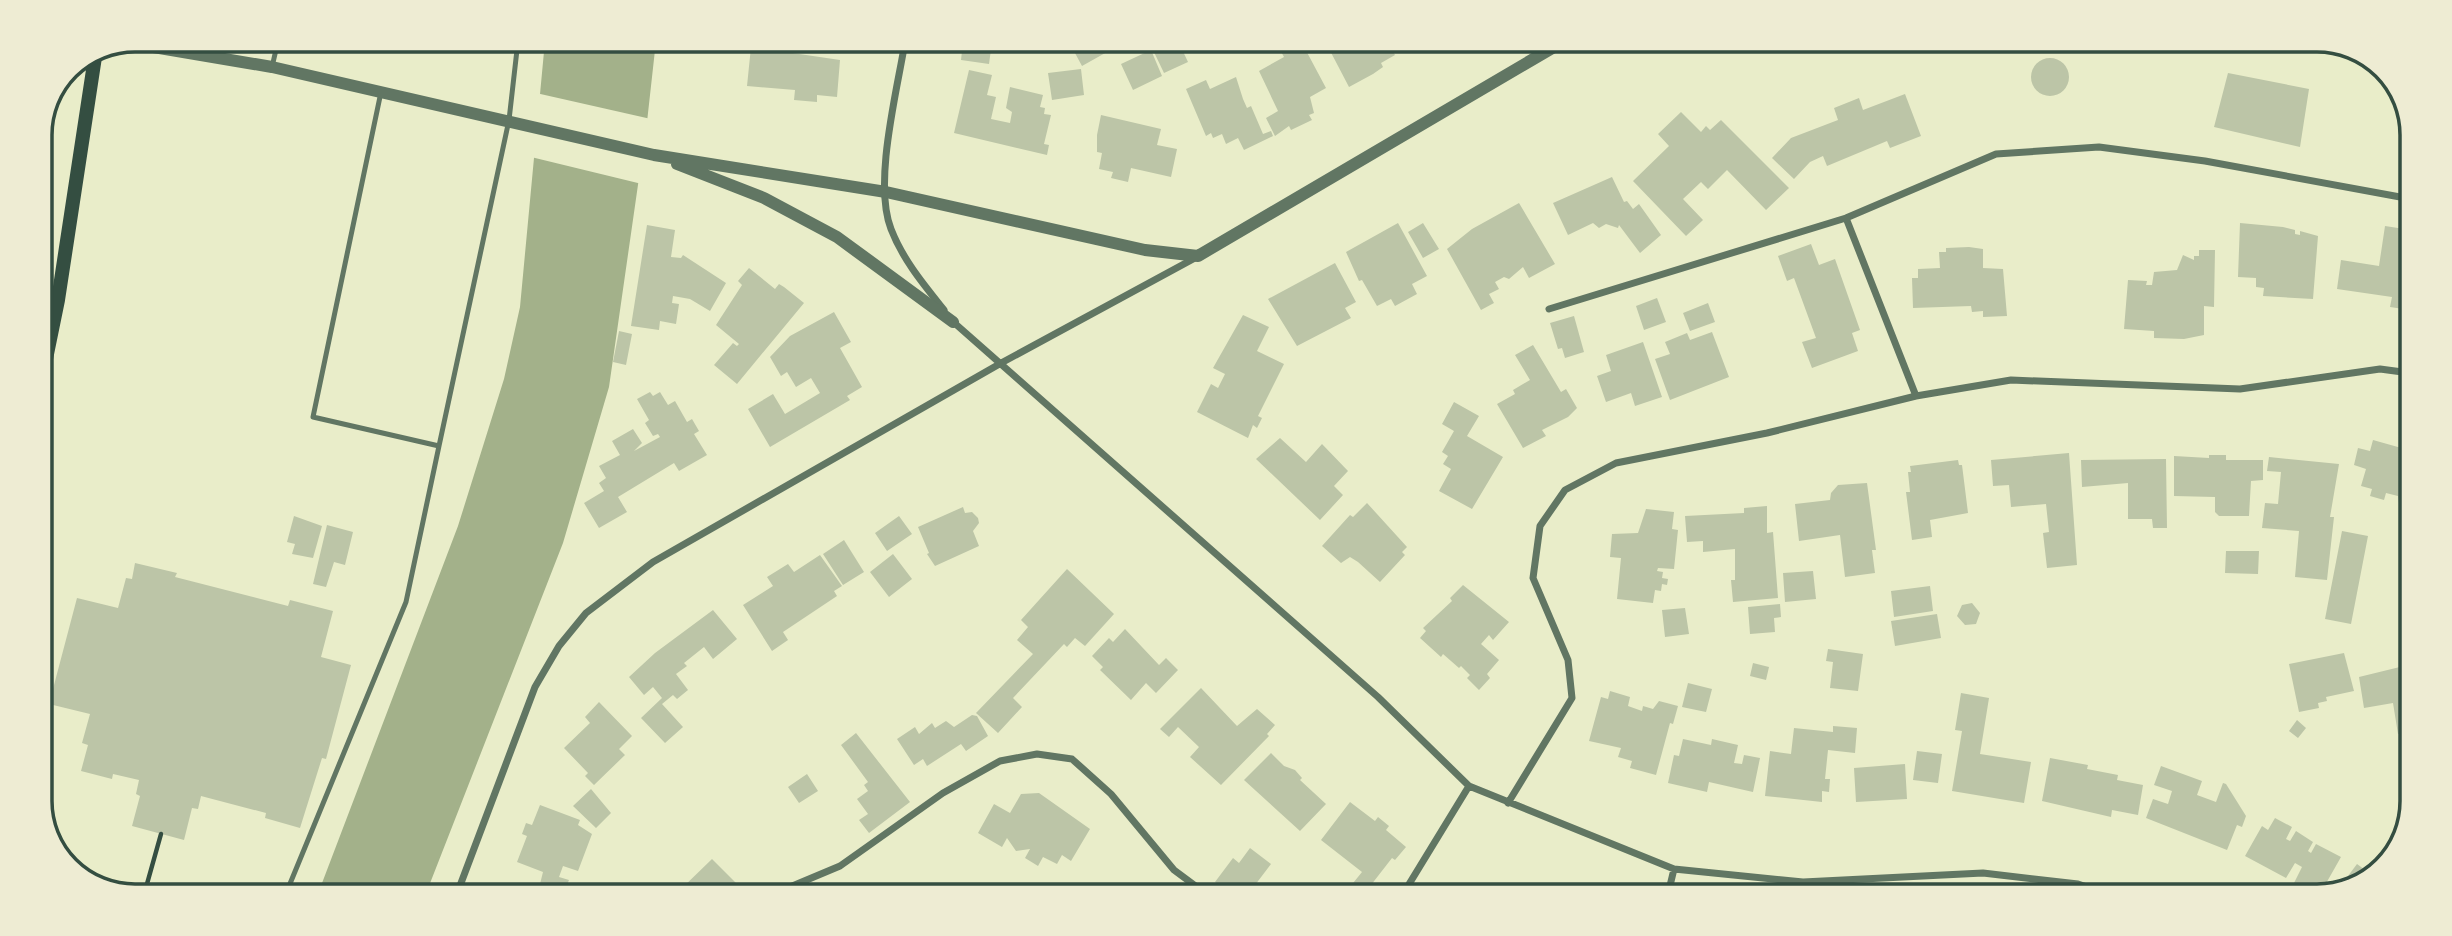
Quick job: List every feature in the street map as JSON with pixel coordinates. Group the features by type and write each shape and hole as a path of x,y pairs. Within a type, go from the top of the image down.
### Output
{"main road":[{"path":"52,328 94,64"}],"street":[{"path":"209,52 654,155 886,192 1145,250 1198,256"},
{"path":"903,52 888,142 886,192 892,232 914,271 953,322"},
{"path":"461,884 535,687 559,646 586,613 653,562 1003,362 1198,256 1545,52"},
{"path":"1549,309 1846,218 1996,154 2099,147 2205,161 2399,197"},
{"path":"654,155 764,198 837,237 953,322 1003,362 1378,697 1469,786 1674,869 1803,882 1983,873 2078,884"},
{"path":"1846,218 1916,396"},
{"path":"1508,803 1572,698 1568,660 1533,578 1540,526 1565,490 1616,463 1767,433 1916,396 2011,380 2240,389 2381,369 2399,372"},
{"path":"797,884 840,866 943,793 1000,761 1037,754 1072,759 1111,794 1174,870 1193,884"},
{"path":"1409,884 1469,786"},
{"path":"1670,884 1674,869"}],"lane":[{"path":"272,67 275,52"},
{"path":"290,884 406,602 509,120 517,52"},
{"path":"381,92 313,417 439,446"}],"path":[{"path":"147,884 161,834"}],"shaded area":[{"path":"544,52 655,52 609,387 563,543 430,884 322,884 458,526 504,379 520,307"}],"pier":[{"path":"536,93 651,119 642,184 531,157"}],"building":[{"path":"750,52 785,52 840,60 837,97 817,95 817,102 794,100 795,90 747,86"},
{"path":"962,52 991,52 989,64 961,60"},
{"path":"1074,52 1107,52 1082,66"},
{"path":"1152,52 1162,76 1133,90 1121,64"},
{"path":"1154,52 1183,52 1188,62 1164,73"},
{"path":"1281,52 1307,52 1326,88 1310,97 1314,113 1309,115 1312,120 1291,130 1289,126 1275,136 1266,118 1278,111 1259,71 1284,57"},
{"path":"1331,52 1393,52 1395,55 1381,63 1383,67 1349,87"},
{"path":"2050,58 2064,63 2069,77 2064,91 2050,96 2036,91 2031,77 2036,63"},
{"path":"1081,69 1084,95 1052,100 1048,73"},
{"path":"969,70 992,75 987,95 996,97 991,119 1010,123 1012,112 1006,108 1010,87 1043,95 1040,107 1045,108 1044,114 1051,115 1044,144 1049,145 1047,155 954,133"},
{"path":"2228,73 2309,89 2300,147 2214,127"},
{"path":"1236,77 1247,108 1251,106 1263,134 1271,131 1273,136 1244,150 1238,138 1226,144 1222,134 1213,138 1211,133 1206,136 1186,89 1206,80 1210,89"},
{"path":"1905,94 1921,136 1890,148 1887,141 1827,166 1823,156 1810,162 1794,179 1772,158 1791,138 1838,120 1834,108 1859,98 1863,110"},
{"path":"1681,112 1701,132 1706,126 1710,130 1721,120 1789,188 1766,210 1727,170 1708,189 1701,182 1683,199 1703,220 1686,236 1633,181 1669,146 1658,134"},
{"path":"1101,115 1161,129 1157,145 1177,149 1171,177 1131,168 1128,182 1111,178 1113,172 1099,169 1102,153 1097,152 1097,135"},
{"path":"1612,177 1624,202 1627,201 1633,209 1639,204 1661,235 1640,253 1619,225 1618,228 1606,224 1599,228 1593,223 1568,235 1553,203"},
{"path":"1519,203 1555,264 1529,278 1523,267 1509,279 1504,277 1495,282 1499,289 1489,294 1494,303 1481,310 1447,249 1472,229"},
{"path":"1398,223 1427,276 1412,284 1417,294 1395,306 1391,299 1377,306 1362,280 1359,281 1346,252"},
{"path":"1423,223 1439,249 1423,258 1408,232"},
{"path":"2240,223 2283,227 2295,230 2295,234 2300,235 2300,231 2318,236 2313,299 2263,296 2264,288 2256,287 2256,278 2238,277"},
{"path":"647,225 675,230 671,257 681,258 683,255 726,283 710,311 690,299 673,296 672,303 679,304 676,324 660,321 659,330 631,326"},
{"path":"2385,226 2399,228 2399,308 2390,307 2392,297 2337,289 2341,260 2379,266"},
{"path":"1811,244 1819,265 1835,259 1860,330 1852,333 1858,351 1812,368 1802,342 1816,338 1794,278 1787,281 1778,256"},
{"path":"1946,248 1983,249 1983,268 2003,269 2007,316 1983,317 1983,311 1972,312 1971,306 1913,308 1912,278 1918,278 1918,269 1940,268 1939,252 1946,252"},
{"path":"2199,250 2215,250 2214,307 2204,306 2204,335 2184,339 2154,338 2154,331 2124,329 2128,280 2147,281 2146,285 2152,285 2154,272 2177,270 2183,255 2194,260 2194,256 2199,256"},
{"path":"1335,263 1356,302 1345,308 1351,318 1297,346 1268,299"},
{"path":"749,268 775,289 779,284 804,303 737,384 714,365 733,343 737,346 739,344 716,325 742,285 738,281"},
{"path":"1657,298 1666,322 1644,330 1636,306"},
{"path":"1708,303 1715,322 1690,331 1683,313"},
{"path":"834,312 851,342 840,348 862,387 847,396 850,400 770,447 748,409 773,394 785,414 820,393 811,378 796,387 787,372 781,376 770,357 790,336"},
{"path":"1243,315 1269,327 1257,351 1284,364 1258,416 1262,418 1257,428 1253,425 1248,438 1197,412 1211,384 1218,388 1225,374 1213,368"},
{"path":"1574,316 1584,352 1565,358 1562,348 1558,349 1550,323"},
{"path":"619,331 632,334 626,365 613,362"},
{"path":"1712,332 1729,377 1670,400 1655,359 1670,354 1665,342 1687,333 1690,340"},
{"path":"1643,342 1662,397 1635,406 1631,393 1606,402 1597,376 1611,371 1606,355"},
{"path":"1533,345 1561,392 1566,389 1577,408 1568,417 1542,430 1546,436 1523,448 1497,404 1515,394 1513,390 1530,380 1515,355"},
{"path":"650,392 653,396 660,392 668,405 675,401 687,422 692,419 699,431 694,434 707,455 679,471 674,463 618,497 627,512 599,528 584,503 604,491 599,483 606,478 599,466 620,455 612,441 633,429 642,443 634,451 660,437 658,434 653,436 645,423 649,420 637,399"},
{"path":"1454,402 1479,416 1467,436 1503,457 1472,509 1439,491 1451,469 1443,464 1448,456 1442,452 1454,431 1442,424"},
{"path":"1280,438 1306,462 1322,444 1348,471 1334,486 1343,495 1320,520 1256,459"},
{"path":"2373,440 2399,447 2400,503 2398,496 2386,493 2384,500 2370,496 2372,489 2361,486 2366,469 2354,465 2358,448 2370,451"},
{"path":"2069,453 2077,565 2047,568 2043,533 2049,532 2046,504 2011,507 2009,485 1993,486 1991,460"},
{"path":"2209,455 2226,455 2226,460 2263,460 2263,480 2251,481 2249,516 2219,516 2215,512 2215,497 2174,496 2174,456 2209,458"},
{"path":"2269,457 2339,464 2330,517 2334,517 2327,580 2295,577 2299,531 2262,528 2265,503 2278,504 2281,472 2267,471"},
{"path":"2166,459 2167,528 2153,528 2152,519 2128,519 2128,483 2082,487 2081,460"},
{"path":"1958,460 1959,465 1962,465 1968,513 1930,520 1932,537 1912,540 1906,492 1910,492 1910,466"},
{"path":"1867,483 1876,550 1872,550 1875,573 1845,577 1840,535 1799,541 1795,504 1830,500 1831,493 1838,485"},
{"path":"1367,503 1407,547 1402,552 1405,555 1380,582 1350,557 1341,563 1322,546 1350,515 1353,517"},
{"path":"1767,506 1767,533 1773,532 1778,598 1733,602 1731,580 1735,580 1735,549 1703,552 1703,541 1687,542 1685,516 1744,513 1744,508"},
{"path":"963,507 965,513 972,512 978,518 979,523 973,531 979,546 935,566 927,554 929,553 918,527"},
{"path":"1646,509 1674,512 1672,529 1678,530 1674,569 1658,568 1657,571 1663,572 1662,578 1668,579 1667,585 1662,584 1661,591 1655,590 1653,603 1617,599 1621,558 1610,557 1612,534 1638,533"},
{"path":"294,516 322,526 313,558 292,554 295,544 287,542"},
{"path":"899,516 912,534 887,551 875,533"},
{"path":"327,525 353,532 345,565 334,562 326,587 313,584"},
{"path":"2342,531 2368,536 2351,624 2325,619"},
{"path":"844,540 864,572 843,585 823,554"},
{"path":"2226,551 2259,551 2258,574 2225,573"},
{"path":"893,554 912,579 889,597 870,572"},
{"path":"820,555 842,586 834,591 837,596 783,632 788,640 772,651 743,605 773,586 767,577 788,564 794,572"},
{"path":"135,563 177,573 175,577 288,606 290,600 333,611 321,657 351,665 326,759 322,758 300,828 265,818 266,813 201,796 198,809 192,808 184,840 132,826 140,796 136,794 139,780 113,774 112,779 81,771 88,745 82,743 90,714 53,705 53,690 77,598 118,608 126,578 132,579"},
{"path":"1067,569 1114,614 1085,646 1075,638 1067,647 1064,644 1013,698 1022,707 998,733 976,713 1033,654 1017,640 1028,627 1021,620"},
{"path":"1813,571 1816,599 1785,602 1783,573"},
{"path":"1463,585 1509,622 1493,640 1489,635 1481,644 1499,660 1487,674 1490,678 1479,690 1467,678 1470,675 1461,666 1459,668 1443,654 1441,657 1420,638 1426,631 1423,628 1452,601 1450,598"},
{"path":"1930,586 1933,611 1894,617 1891,591"},
{"path":"1972,603 1980,613 1976,624 1965,625 1957,616 1962,605"},
{"path":"1780,604 1781,617 1774,618 1775,632 1750,634 1748,607"},
{"path":"1685,608 1689,634 1665,637 1662,610"},
{"path":"713,610 737,639 713,659 704,647 684,663 687,666 676,674 688,690 677,699 673,695 662,704 683,727 665,743 641,718 662,698 653,687 644,695 629,677 655,653"},
{"path":"1937,614 1941,638 1895,646 1891,621"},
{"path":"1125,629 1159,665 1166,658 1178,670 1156,693 1146,683 1131,700 1100,670 1103,667 1092,656 1109,638 1113,642"},
{"path":"1828,649 1863,654 1858,691 1830,688 1833,662 1826,661"},
{"path":"2344,653 2354,691 2326,697 2327,701 2318,703 2319,708 2299,712 2289,664"},
{"path":"1753,663 1769,667 1766,680 1750,676"},
{"path":"2400,667 2400,734 2393,703 2364,708 2359,677"},
{"path":"1688,683 1712,689 1706,712 1682,707"},
{"path":"1201,688 1237,726 1257,709 1275,725 1267,734 1269,736 1221,785 1190,757 1199,747 1178,727 1169,737 1160,729"},
{"path":"1610,691 1630,697 1628,706 1642,711 1643,706 1653,709 1659,701 1678,706 1673,724 1670,723 1656,775 1630,768 1632,761 1618,757 1621,748 1589,741 1601,697 1608,699"},
{"path":"1961,693 1989,698 1980,754 2031,762 2024,803 1952,791 1962,731 1955,730"},
{"path":"599,702 632,736 619,749 625,755 594,785 585,776 588,773 564,748 590,723 585,717"},
{"path":"972,715 977,716 988,736 966,751 961,744 927,766 923,759 914,765 897,739 915,727 919,734 932,723 935,728 946,721 954,727"},
{"path":"2297,720 2306,728 2298,738 2289,731"},
{"path":"1833,726 1857,728 1855,753 1828,750 1825,779 1830,779 1829,792 1822,791 1822,802 1765,796 1770,751 1791,754 1794,728 1833,732"},
{"path":"856,733 910,802 869,833 859,820 868,814 857,799 868,791 864,785 868,782 841,745"},
{"path":"1683,739 1711,745 1712,739 1738,745 1734,763 1742,764 1744,755 1760,758 1753,792 1709,782 1707,792 1668,783 1674,755 1679,756"},
{"path":"1917,751 1942,754 1938,783 1913,780"},
{"path":"1271,753 1284,766 1295,770 1302,778 1300,780 1326,804 1300,831 1244,780"},
{"path":"2050,758 2088,765 2087,769 2118,775 2117,780 2143,785 2138,815 2112,810 2111,817 2042,801"},
{"path":"1905,764 1907,799 1856,802 1854,768"},
{"path":"2161,766 2202,781 2197,795 2216,802 2223,783 2226,784 2246,816 2242,827 2237,825 2227,850 2146,818 2153,799 2168,804 2172,791 2154,785"},
{"path":"807,774 818,791 799,803 788,787"},
{"path":"591,789 611,813 596,828 573,806"},
{"path":"1039,793 1090,829 1071,861 1062,855 1057,864 1043,857 1038,866 1025,858 1030,849 1016,851 1007,838 1002,847 978,833 994,804 1010,813 1021,794"},
{"path":"1350,802 1375,821 1378,817 1389,826 1386,830 1406,847 1395,860 1392,858 1372,884 1352,884 1362,872 1321,840"},
{"path":"540,805 580,820 578,825 592,834 578,871 563,866 559,877 569,880 567,884 540,884 543,872 517,862 527,836 522,834 526,823 532,825"},
{"path":"2275,818 2292,827 2286,839 2290,841 2296,831 2313,842 2308,851 2311,853 2316,844 2341,857 2326,883 2296,884 2294,883 2302,867 2295,863 2286,878 2245,856 2262,826 2268,830"},
{"path":"1250,848 1271,864 1256,884 1215,882 1233,858 1239,863"},
{"path":"712,859 737,884 686,884"},
{"path":"2357,864 2363,869 2358,872 2347,877"}]}
